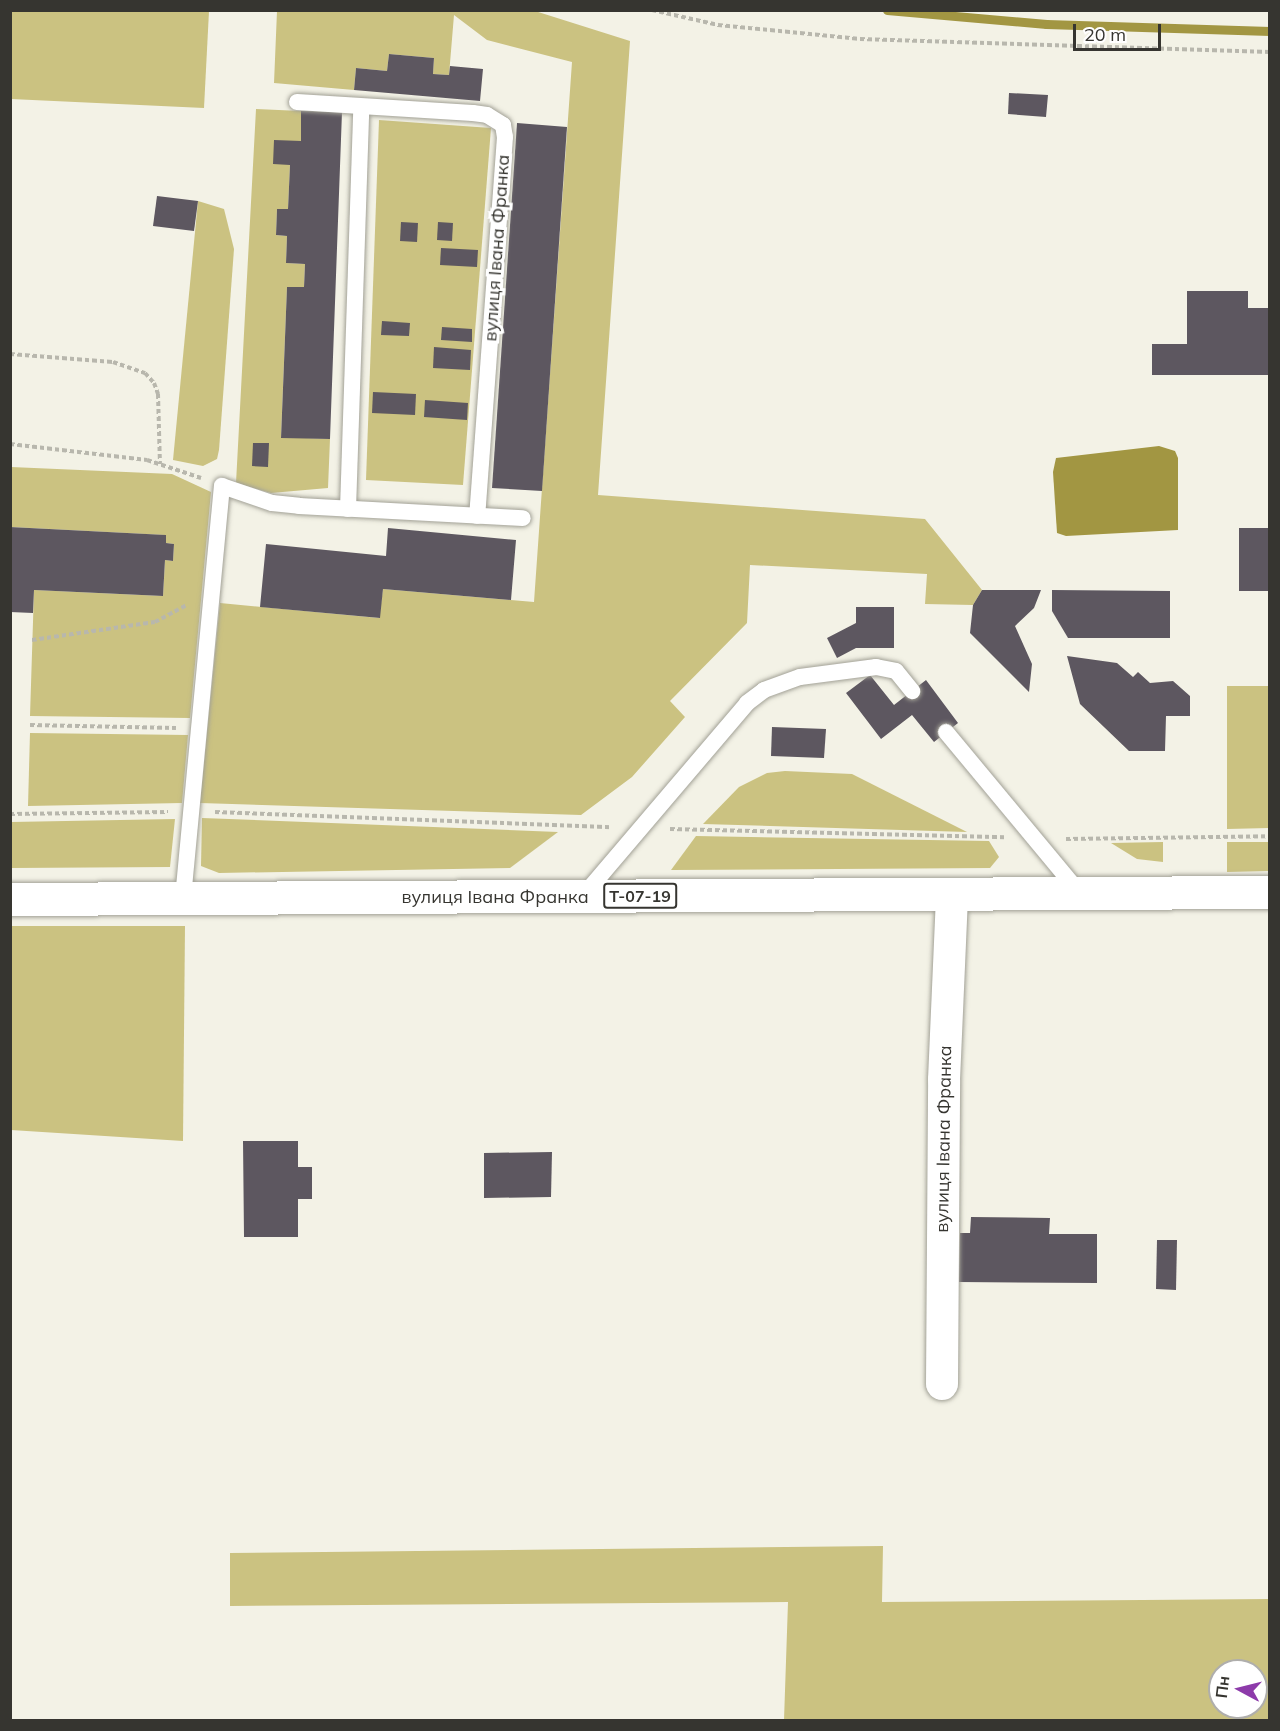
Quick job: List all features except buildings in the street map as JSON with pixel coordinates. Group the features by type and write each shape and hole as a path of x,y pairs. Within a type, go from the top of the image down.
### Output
{"main road":[{"name":"вулиця Івана Франка","path":"10,899 1269,892"}],"street":[{"name":"вулиця Івана Франка","path":"942,1384 944,1080 952,894"}],"lane":[{"name":"вулиця Івана Франка","path":"297,102 473,113 488,115 502,125 504,149 477,516"},
{"path":"348,509 362,107"},
{"path":"183,898 222,486 272,503 523,518"},
{"path":"583,896 747,703 764,690 800,676 876,667 896,671 912,691"},
{"path":"946,732 1080,893"}],"path":[{"path":"652,10 718,25 860,39 1269,52"},
{"path":"10,354 113,362 145,373 154,382 158,394 160,464"},
{"path":"10,444 160,464 222,486"},
{"path":"32,640 155,622 211,590"},
{"path":"30,725 198,728"}],"shaded area":[{"path":"11,10 209,11 204,108 11,99"},
{"path":"277,11 535,11 630,41 598,495 925,519 982,590 973,605 925,604 927,574 750,565 747,623 670,701 685,717 632,777 581,815 200,803 220,603 379,618 383,589 534,602 572,62 487,40 454,15 449,75 433,74 434,58 389,54 387,71 356,68 354,90 274,83"},
{"path":"256,109 301,111 301,141 290,165 288,209 277,209 276,235 287,236 286,263 305,264 304,287 287,287 281,437 330,439 328,488 271,493 236,483"},
{"path":"379,120 491,128 463,485 366,480"},
{"path":"198,201 224,209 234,249 219,450 217,459 203,466 173,460"},
{"path":"1159,446 1175,451 1178,458 1178,530 1066,536 1057,533 1053,472 1056,458"},
{"path":"11,467 172,474 211,492 190,718 30,716 34,590 163,596 165,560 173,561 174,544 166,543 165,535 11,527"},
{"path":"1227,686 1269,686 1269,828 1227,829"},
{"path":"30,733 188,735 182,803 28,806"},
{"path":"785,771 852,774 967,832 703,824 739,787 767,773"},
{"path":"202,818 558,832 510,868 219,873 201,866"},
{"path":"175,819 170,867 11,868 11,822"},
{"path":"696,836 989,841 999,857 990,868 671,870"},
{"path":"1163,842 1163,862 1137,859 1111,843"},
{"path":"1227,842 1269,842 1269,871 1227,872"},
{"path":"11,926 185,926 183,1141 11,1130"},
{"path":"883,1546 882,1602 1269,1599 1269,1720 784,1720 788,1602 230,1606 230,1553"}],"waterway":[{"path":"887,10 1046,24 1270,31"}]}
